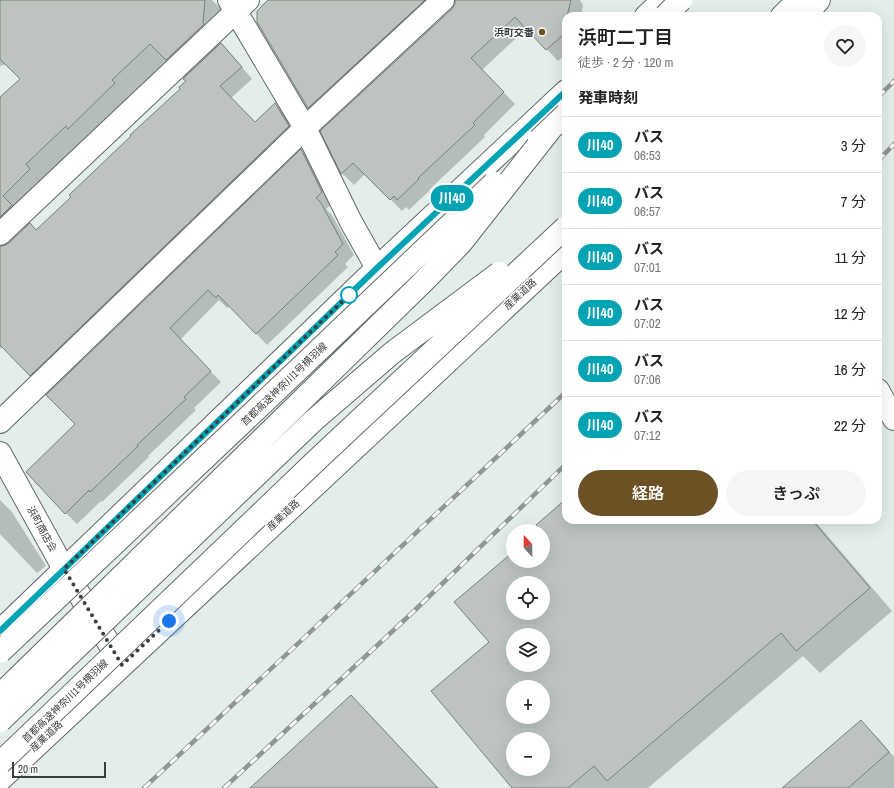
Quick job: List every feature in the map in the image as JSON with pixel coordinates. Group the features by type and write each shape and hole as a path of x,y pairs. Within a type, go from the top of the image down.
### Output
{"main road":[{"path":"0,422 304,128 442,0"},
{"path":"650,12 663,0"},
{"path":"668,0 674,12"},
{"path":"669,12 681,0"},
{"path":"786,12 798,0"},
{"path":"808,12 819,0"},
{"path":"0,234 237,4 304,128 351,222 377,268"},
{"path":"0,631 377,268 562,95"},
{"name":"首都高速神奈川1号横羽線","path":"0,652 562,118"},
{"path":"0,695 461,243 550,130"},
{"path":"0,721 313,421 392,353 562,226"},
{"name":"首都高速神奈川1号横羽線","path":"0,763 327,450 562,231"},
{"name":"産業道路","path":"0,780 562,255"},
{"path":"882,397 894,419"},
{"name":"浜町商店会","path":"0,453 64,569 122,665"}],"building":[{"path":"0,0 205,0 204,24 166,60 150,44 112,80 115,83 68,129 66,126 26,164 30,169 3,196 12,205 0,217 0,97 20,79 0,59"},
{"path":"268,0 425,0 308,108 257,22 257,11"},
{"path":"455,0 571,0 568,12 562,12 562,36 546,50 515,17 471,58 504,92 473,123 475,125 418,178 419,179 397,200 394,196 390,200 353,163 341,174 320,131 452,9 455,4"},
{"path":"221,43 242,67 220,86 255,122 275,103 289,126 30,376 0,345 0,246 9,243 30,223 36,230 71,197 69,195 131,136 130,135 180,89 179,87 186,81 183,79"},
{"path":"301,149 322,192 316,198 321,203 343,244 335,252 338,255 256,334 218,295 216,298 208,290 170,328 211,371 184,397 186,399 90,492 89,490 65,514 26,472 75,424 46,395"},
{"path":"562,502 562,524 815,524 870,588 796,651 781,633 607,781 594,766 568,788 512,788 431,691 489,642 454,602 506,558 506,568 550,568 550,524 537,524"},
{"path":"351,695 438,788 250,788"},
{"path":"861,720 889,752 848,788 782,788"}],"railway":[{"path":"882,93 894,81"},
{"path":"882,157 894,144"},
{"path":"144,788 562,396"},
{"path":"224,788 412,613 562,468"}],"bus line":[{"name":"川40","path":"0,631 377,268 562,95"}],"place":[{"name":"浜町交番","path":"542,32"}],"route":[{"path":"169,621 122,665 64,569 349,295"}]}
